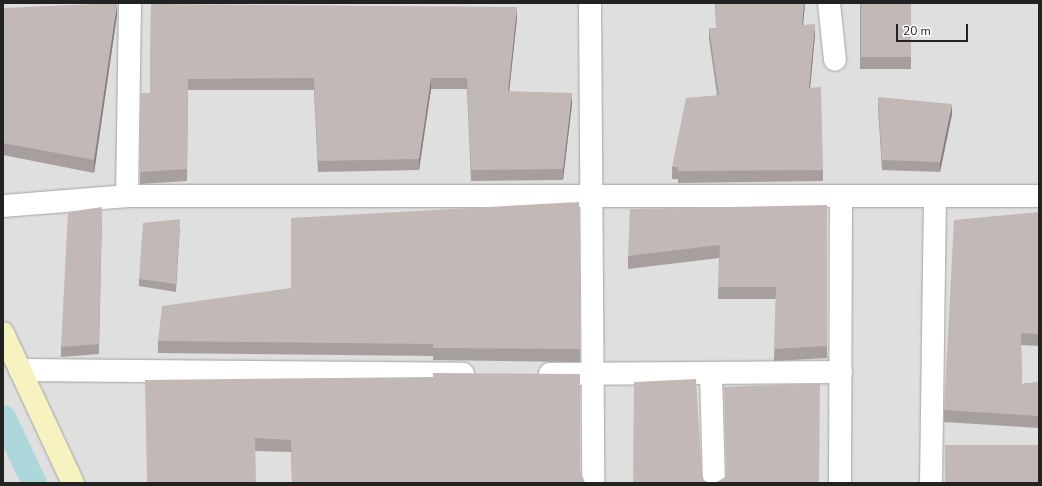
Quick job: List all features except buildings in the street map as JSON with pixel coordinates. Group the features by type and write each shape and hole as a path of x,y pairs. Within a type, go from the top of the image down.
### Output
{"street":[{"path":"127,196 130,3"},
{"path":"590,3 593,483"},
{"path":"830,3 835,60"},
{"path":"3,206 127,196 1039,196"},
{"path":"840,483 841,197"},
{"path":"931,483 935,197"},
{"path":"3,333 73,483"},
{"path":"20,370 481,374"},
{"path":"529,374 710,375 841,372"},
{"path":"710,375 714,483"}],"shaded area":[{"path":"3,3 1039,3 1039,483 3,483"}],"waterway":[{"path":"3,417 34,483"}]}
